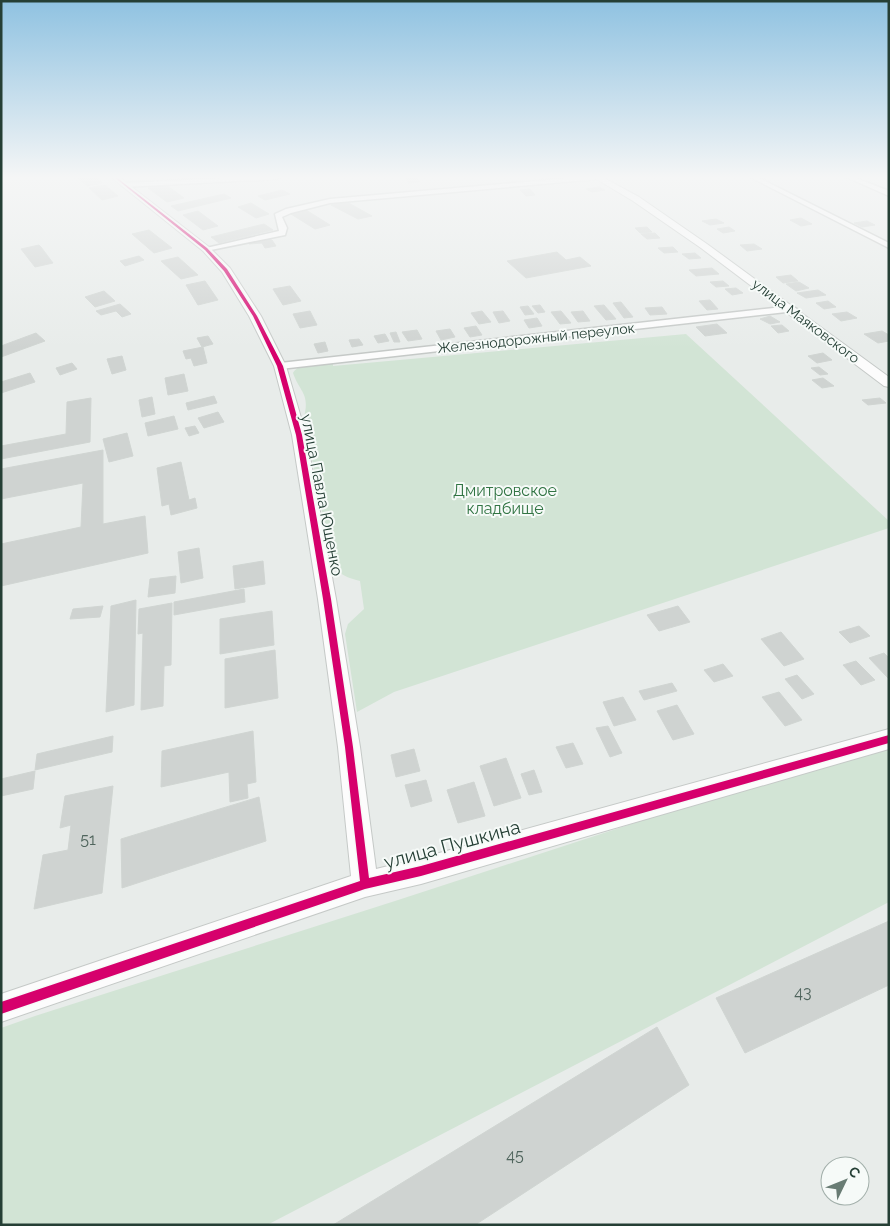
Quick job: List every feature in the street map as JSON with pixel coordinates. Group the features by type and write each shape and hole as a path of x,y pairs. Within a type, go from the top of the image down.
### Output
{"street":[{"name":"улица Павла Ющенко","path":"187,234 206,249 226,270 239,290 280,366 299,435 328,599 349,747 365,884"},
{"path":"206,249 276,234"},
{"name":"улица Маяковского","path":"686,234 792,309 889,384"},
{"path":"866,234 889,246"},
{"name":"Железнодорожный переулок","path":"280,366 792,309"},
{"name":"улица Пушкина","path":"1,1008 365,884 421,871 889,738"}],"green space":[{"name":"Дмитровское кладбище","path":"686,334 889,521 889,528 394,692 357,712 345,634 348,624 364,609 360,581 342,574 331,559 304,417 306,409 305,398 293,373 296,369 317,363 333,362 333,366"},
{"path":"889,740 889,902 267,1225 1,1225 1,1028"}],"building":[{"path":"132,234 154,234 172,248 154,253"},
{"path":"222,234 255,234 219,243 211,237"},
{"path":"641,234 656,234 660,238 647,239"},
{"path":"272,240 276,246 265,248 262,243 249,244 248,242"},
{"path":"754,244 762,249 747,251 740,245"},
{"path":"39,245 53,263 35,267 21,249"},
{"path":"673,247 678,252 664,253 658,248"},
{"path":"557,252 566,260 580,257 591,266 526,278 507,261"},
{"path":"695,253 701,258 689,259 682,254"},
{"path":"139,256 144,260 125,266 120,261"},
{"path":"178,257 198,275 181,279 161,261"},
{"path":"712,268 719,274 696,276 689,270"},
{"path":"791,275 798,281 783,283 776,277"},
{"path":"205,281 218,300 198,305 186,285"},
{"path":"723,281 729,286 716,287 710,282"},
{"path":"799,282 809,288 796,291 786,284"},
{"path":"290,286 301,301 283,305 273,289"},
{"path":"736,288 743,293 732,295 725,289"},
{"path":"818,290 826,295 806,298 797,293"},
{"path":"104,291 115,301 95,307 85,297"},
{"path":"710,300 718,309 707,310 699,301"},
{"path":"828,301 836,307 824,309 816,303"},
{"path":"621,302 633,317 624,318 613,303"},
{"path":"120,304 131,314 122,317 116,311 101,315 96,311"},
{"path":"540,305 545,312 538,313 532,306"},
{"path":"604,305 616,319 606,320 594,306"},
{"path":"528,306 534,314 525,315 520,307"},
{"path":"662,307 667,314 650,315 645,308"},
{"path":"310,311 317,325 300,328 293,314"},
{"path":"482,311 491,322 479,324 471,313"},
{"path":"503,311 510,321 499,323 493,312"},
{"path":"561,311 571,323 560,324 551,312"},
{"path":"583,311 590,321 578,322 571,312"},
{"path":"847,312 857,318 841,321 832,314"},
{"path":"770,316 780,322 770,324 760,319"},
{"path":"537,318 542,326 529,328 524,320"},
{"path":"717,324 727,333 705,336 696,327"},
{"path":"782,325 789,331 778,333 771,326"},
{"path":"476,326 482,335 470,337 464,328"},
{"path":"450,329 455,337 441,340 436,331"},
{"path":"417,330 422,339 408,341 402,332"},
{"path":"882,331 889,335 889,341 878,343 864,334"},
{"path":"396,332 400,342 394,342 390,333"},
{"path":"36,333 45,341 1,357 1,346"},
{"path":"385,334 389,341 378,343 374,336"},
{"path":"208,336 213,344 202,347 197,338"},
{"path":"359,339 363,345 352,347 349,340"},
{"path":"325,342 328,351 318,353 314,344"},
{"path":"203,347 207,363 194,366 191,358 186,359 183,351"},
{"path":"823,353 832,360 817,363 808,356"},
{"path":"122,356 126,370 112,374 107,359"},
{"path":"72,363 77,369 60,375 56,368"},
{"path":"819,367 828,374 820,375 811,368"},
{"path":"30,373 35,382 1,393 1,382"},
{"path":"184,374 188,391 168,395 165,378"},
{"path":"823,378 834,386 822,388 812,380"},
{"path":"214,396 217,403 188,410 186,403"},
{"path":"152,397 155,414 142,417 139,400"},
{"path":"91,398 90,442 1,459 1,446 66,434 67,402"},
{"path":"880,398 886,403 868,405 862,400"},
{"path":"218,412 224,422 204,428 198,418"},
{"path":"174,416 178,429 148,436 145,423"},
{"path":"195,426 199,433 189,436 185,428"},
{"path":"127,433 133,456 109,462 103,439"},
{"path":"103,450 103,524 145,516 148,553 1,586 1,544 81,527 83,483 1,499 1,469"},
{"path":"181,462 189,500 195,498 197,508 171,515 169,504 162,506 157,468"},
{"path":"199,548 203,578 181,583 178,552"},
{"path":"263,561 265,584 235,589 233,566"},
{"path":"176,576 175,593 148,597 150,579"},
{"path":"244,589 245,602 174,615 174,602"},
{"path":"136,600 134,705 106,712 111,606"},
{"path":"172,603 171,665 164,666 163,706 141,710 143,633 138,634 139,609"},
{"path":"103,606 100,617 70,619 73,609"},
{"path":"678,606 690,622 659,631 647,615"},
{"path":"272,611 274,645 220,654 220,619"},
{"path":"859,626 870,636 850,643 839,632"},
{"path":"781,632 804,659 784,666 761,639"},
{"path":"275,650 278,698 225,708 225,659"},
{"path":"884,653 889,658 889,679 869,658"},
{"path":"856,661 875,680 861,685 843,665"},
{"path":"723,664 733,676 714,682 704,670"},
{"path":"797,675 814,694 802,699 785,679"},
{"path":"672,683 677,691 644,700 639,691"},
{"path":"779,692 802,720 785,726 762,697"},
{"path":"623,697 636,720 614,726 603,702"},
{"path":"677,705 694,734 673,740 657,711"},
{"path":"608,726 622,753 610,757 596,728"},
{"path":"253,731 256,782 247,784 248,798 230,802 229,772 161,787 162,751"},
{"path":"113,736 112,752 35,770 37,754"},
{"path":"573,743 583,764 566,768 556,747"},
{"path":"414,749 420,771 396,777 391,755"},
{"path":"506,758 521,798 494,806 480,766"},
{"path":"534,770 542,792 529,795 521,774"},
{"path":"35,771 33,789 1,796 1,779"},
{"path":"426,780 432,801 411,807 405,785"},
{"path":"474,782 485,816 458,823 447,790"},
{"path":"113,786 102,893 34,909 43,855 68,850 71,825 60,828 65,796"},
{"path":"259,797 266,841 122,888 121,839"},
{"path":"889,921 889,985 745,1053 716,998"},
{"path":"657,1027 689,1085 475,1225 333,1225"}],"cycle path":[{"path":"187,234 206,249 226,270 255,316 280,366 299,435 327,599 349,747 365,884"},
{"path":"1,1008 365,884 421,871 889,739"}]}
